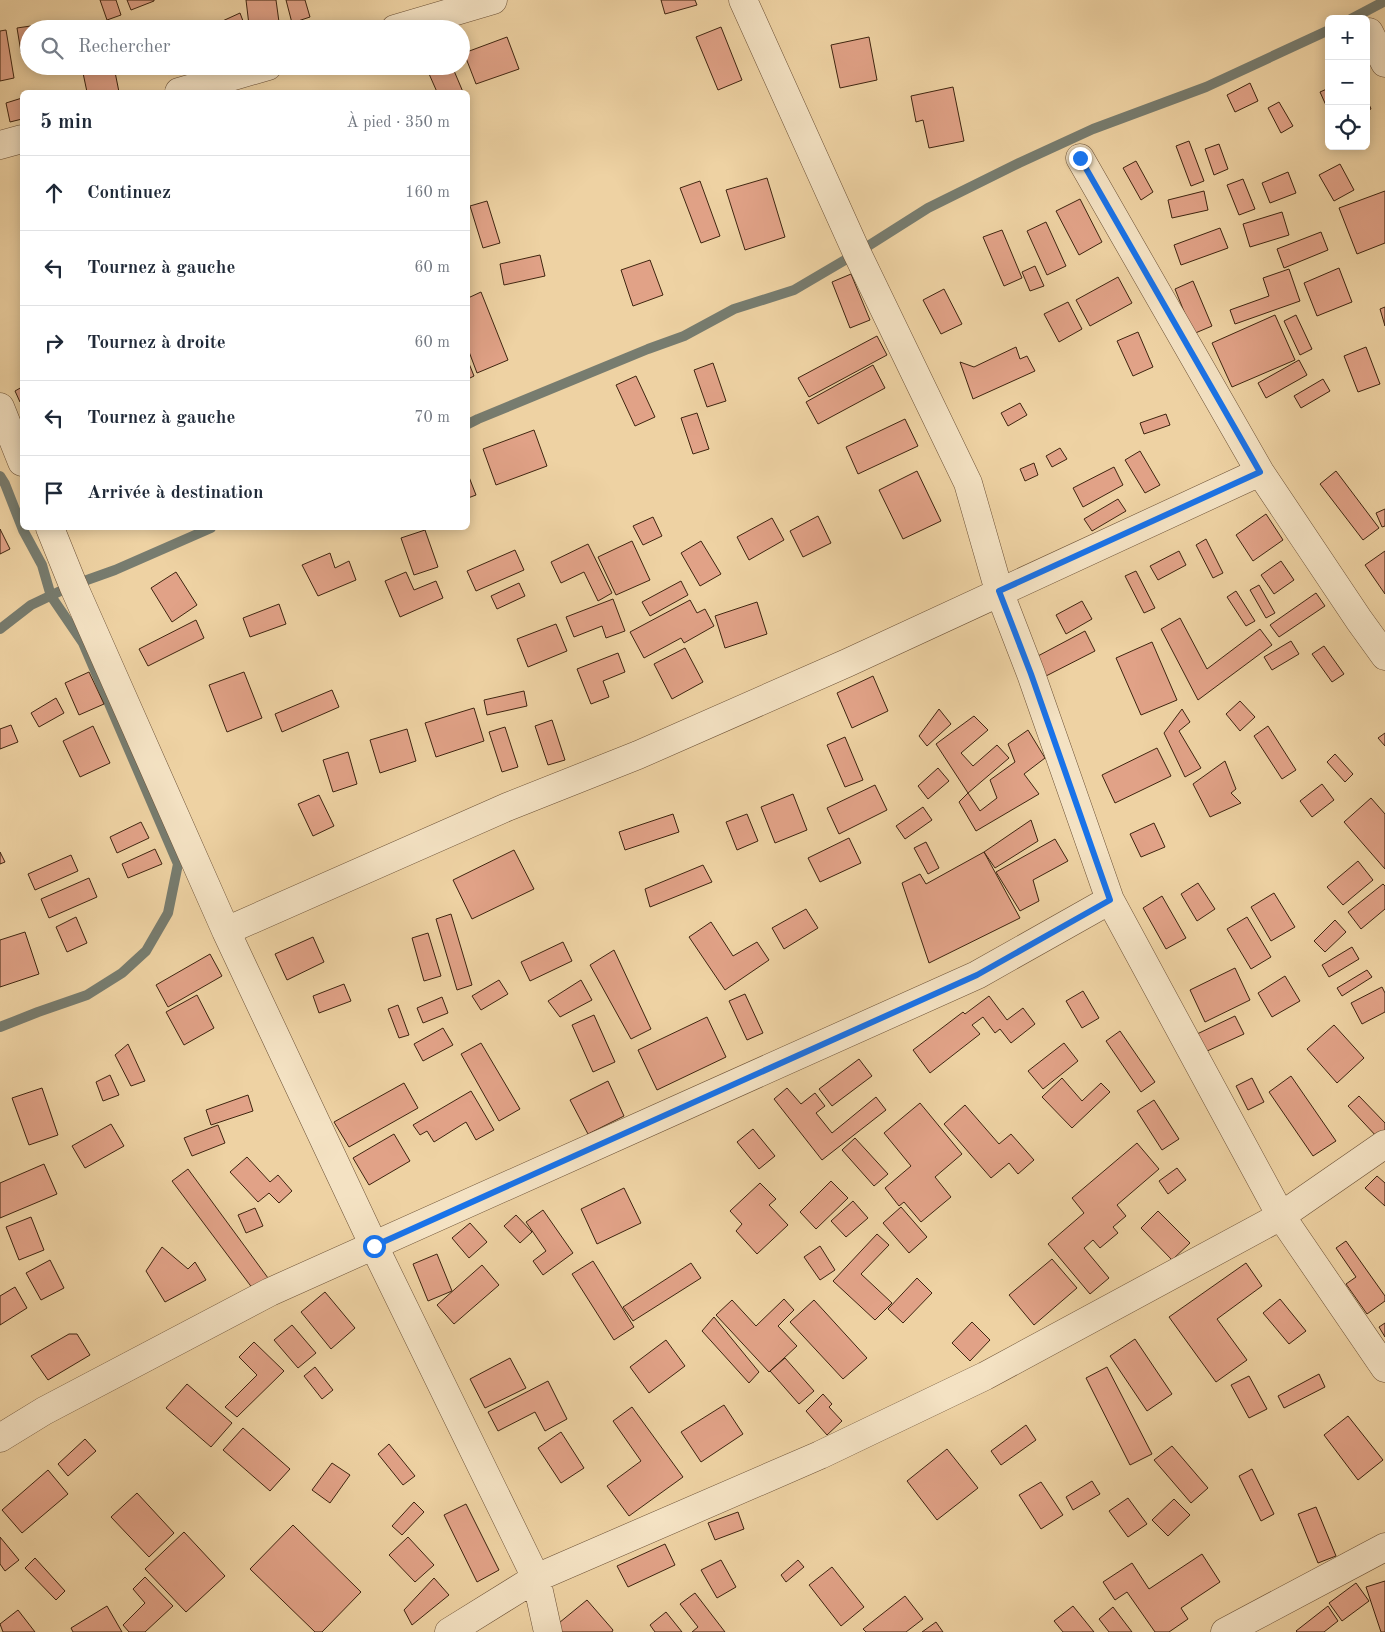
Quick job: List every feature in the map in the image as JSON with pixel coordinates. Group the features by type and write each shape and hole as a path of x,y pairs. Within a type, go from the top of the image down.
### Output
{"street":[{"path":"425,20 493,0"},
{"path":"743,0 857,253 968,483 999,591 1031,674 1110,900 1281,1216 1385,1368"},
{"path":"1370,34 1385,62"},
{"path":"186,90 237,75"},
{"path":"0,145 20,139"},
{"path":"1080,158 1260,472 1385,656"},
{"path":"0,407 20,457"},
{"path":"226,931 507,807 675,739 847,663 999,591 1260,472"},
{"path":"51,530 73,585 226,931 374,1246 536,1578 548,1632"},
{"path":"0,1438 44,1411 270,1292 977,975 1110,900"},
{"path":"449,1632 536,1578 820,1455 985,1376 1281,1216 1385,1144"},
{"path":"1226,1632 1385,1547"}],"building":[{"path":"100,0 116,0 121,15 107,20"},
{"path":"127,0 154,0 154,1 131,10"},
{"path":"246,0 276,0 279,20 248,20"},
{"path":"286,0 305,0 310,17 301,20 291,20"},
{"path":"661,0 695,0 697,5 665,14"},
{"path":"240,13 243,20 225,20"},
{"path":"721,27 742,80 718,90 696,37"},
{"path":"17,28 20,28 20,46"},
{"path":"6,30 14,78 0,81 0,31"},
{"path":"507,37 519,69 476,84 470,68 470,51"},
{"path":"869,37 877,80 840,88 831,45"},
{"path":"83,75 116,75 119,90 87,90"},
{"path":"430,75 456,75 462,90 436,90"},
{"path":"1250,83 1258,101 1235,112 1227,95"},
{"path":"953,87 964,141 929,148 923,120 916,122 911,96"},
{"path":"1325,90 1325,103 1320,92"},
{"path":"20,99 20,120 10,122 6,103"},
{"path":"1279,102 1293,126 1281,133 1268,108"},
{"path":"1189,141 1204,181 1191,186 1176,146"},
{"path":"1219,144 1228,169 1214,175 1205,149"},
{"path":"1136,161 1153,192 1141,200 1123,168"},
{"path":"1340,164 1354,190 1334,201 1319,175"},
{"path":"1288,172 1296,193 1270,203 1262,183"},
{"path":"767,178 785,237 745,250 726,190"},
{"path":"1243,179 1255,209 1239,215 1227,185"},
{"path":"700,181 720,236 701,243 680,188"},
{"path":"1204,191 1208,210 1172,218 1168,200"},
{"path":"1385,191 1385,243 1357,254 1339,208"},
{"path":"1080,199 1102,242 1079,255 1056,211"},
{"path":"487,201 500,243 483,248 470,206"},
{"path":"1282,212 1289,235 1250,247 1243,224"},
{"path":"1046,222 1066,266 1047,275 1027,231"},
{"path":"1220,228 1228,248 1181,265 1174,245"},
{"path":"1002,230 1022,278 1004,286 983,237"},
{"path":"1321,232 1328,250 1284,268 1277,249"},
{"path":"540,255 545,276 504,285 500,264"},
{"path":"650,260 663,295 633,306 621,270"},
{"path":"1035,266 1044,286 1030,291 1022,272"},
{"path":"1339,268 1352,302 1317,316 1304,283"},
{"path":"1289,269 1300,301 1235,324 1230,310 1269,296 1263,278"},
{"path":"851,274 870,320 850,328 832,282"},
{"path":"1118,277 1132,303 1090,326 1076,300"},
{"path":"1193,281 1212,326 1193,334 1175,289"},
{"path":"944,289 962,324 941,334 923,300"},
{"path":"481,292 508,360 477,373 470,354 470,297"},
{"path":"1068,302 1082,329 1059,342 1044,314"},
{"path":"1385,307 1385,326 1380,309"},
{"path":"1275,315 1295,360 1232,387 1212,343"},
{"path":"1296,315 1312,349 1300,355 1284,321"},
{"path":"1138,332 1153,367 1133,376 1117,341"},
{"path":"877,336 887,355 809,397 798,378"},
{"path":"1016,347 1020,359 1027,356 1035,371 973,399 960,362 974,367"},
{"path":"1366,347 1380,384 1358,392 1344,356"},
{"path":"1299,360 1307,375 1266,398 1258,383"},
{"path":"713,363 726,401 707,407 694,370"},
{"path":"873,365 885,388 818,424 806,402"},
{"path":"470,366 474,376 470,378"},
{"path":"636,376 655,417 635,426 616,385"},
{"path":"1323,379 1330,391 1301,408 1294,396"},
{"path":"20,388 20,402 15,391"},
{"path":"1020,403 1027,415 1008,426 1001,413"},
{"path":"697,413 709,449 693,454 681,418"},
{"path":"1166,414 1170,425 1144,434 1140,423"},
{"path":"905,419 918,446 858,474 846,447"},
{"path":"534,430 547,466 496,485 483,449"},
{"path":"1060,448 1067,459 1052,467 1046,456"},
{"path":"1140,451 1160,485 1145,493 1125,460"},
{"path":"1034,463 1038,475 1025,481 1020,469"},
{"path":"1114,467 1123,485 1083,507 1073,488"},
{"path":"917,471 941,521 903,539 879,490"},
{"path":"1336,471 1379,528 1363,540 1320,484"},
{"path":"470,480 476,495 470,497"},
{"path":"1118,499 1126,511 1092,531 1084,519"},
{"path":"1385,509 1385,526 1382,527 1376,513"},
{"path":"1266,514 1283,540 1253,561 1236,535"},
{"path":"818,516 831,543 803,557 790,531"},
{"path":"653,517 662,536 643,545 633,526"},
{"path":"772,518 784,540 749,560 737,537"},
{"path":"0,529 10,549 0,554"},
{"path":"425,530 438,567 414,575 401,538"},
{"path":"1206,539 1223,573 1213,578 1196,545"},
{"path":"632,541 650,580 616,595 598,557"},
{"path":"701,541 721,574 700,586 681,553"},
{"path":"588,544 612,593 598,601 584,572 561,583 551,562"},
{"path":"515,550 524,570 476,591 467,571"},
{"path":"1179,551 1186,565 1158,580 1150,566"},
{"path":"1385,551 1385,594 1365,565"},
{"path":"330,553 335,568 349,561 356,580 318,596 302,565"},
{"path":"1281,561 1294,580 1274,594 1261,575"},
{"path":"1136,571 1155,608 1144,613 1125,576"},
{"path":"176,572 197,605 172,622 151,588"},
{"path":"406,572 414,590 436,581 443,598 400,617 385,581"},
{"path":"681,581 688,595 650,616 642,602"},
{"path":"519,583 525,596 497,609 491,596"},
{"path":"1259,585 1275,613 1266,618 1250,590"},
{"path":"1236,591 1255,621 1246,626 1227,597"},
{"path":"1316,593 1325,606 1279,637 1270,625"},
{"path":"613,599 625,631 606,638 602,626 574,637 566,617"},
{"path":"690,600 697,613 705,609 714,626 684,643 681,638 644,658 630,632"},
{"path":"1082,601 1092,619 1066,634 1056,615"},
{"path":"757,602 767,634 725,648 715,616"},
{"path":"279,604 286,624 250,637 243,618"},
{"path":"1180,618 1207,669 1260,629 1272,645 1198,700 1161,629"},
{"path":"196,620 204,638 148,666 139,649"},
{"path":"556,624 567,651 528,667 517,639"},
{"path":"1085,631 1095,651 1046,676 1036,657"},
{"path":"1291,641 1299,654 1272,670 1264,657"},
{"path":"1152,642 1177,700 1141,715 1116,658"},
{"path":"1324,646 1344,674 1332,682 1312,654"},
{"path":"685,648 703,682 672,699 654,664"},
{"path":"618,653 625,672 603,681 609,697 591,704 577,669"},
{"path":"89,672 104,704 79,715 65,683"},
{"path":"244,672 262,718 227,732 209,685"},
{"path":"873,676 888,711 852,728 837,693"},
{"path":"332,690 339,707 282,732 275,714"},
{"path":"524,691 527,706 487,715 484,700"},
{"path":"56,698 64,713 39,727 31,713"},
{"path":"1240,701 1255,717 1240,731 1226,714"},
{"path":"474,708 484,741 436,757 425,723"},
{"path":"939,709 951,724 927,746 919,736"},
{"path":"1182,709 1190,722 1179,731 1201,768 1185,777 1164,733"},
{"path":"974,716 988,730 961,753 973,766 997,745 1009,758 968,793 936,744"},
{"path":"552,720 565,760 548,765 535,726"},
{"path":"11,725 18,742 0,749 0,729"},
{"path":"93,726 110,763 80,777 63,741"},
{"path":"1268,726 1296,770 1282,779 1254,736"},
{"path":"505,727 518,767 502,772 489,732"},
{"path":"407,729 416,761 380,773 370,740"},
{"path":"1028,730 1045,758 1024,774 1039,794 976,831 959,802 968,793 980,811 997,798 990,780 1015,762 1008,744"},
{"path":"1385,733 1385,746 1378,738"},
{"path":"845,737 863,780 845,787 827,745"},
{"path":"1157,748 1171,776 1115,803 1102,775"},
{"path":"348,752 357,784 333,792 323,760"},
{"path":"1335,754 1353,774 1345,782 1327,762"},
{"path":"1225,761 1236,789 1231,793 1241,803 1210,817 1193,784"},
{"path":"938,768 949,781 928,799 918,786"},
{"path":"1322,784 1334,800 1312,817 1300,801"},
{"path":"875,785 887,810 839,834 827,808"},
{"path":"793,794 807,830 775,843 761,807"},
{"path":"319,795 334,826 313,836 298,804"},
{"path":"1371,798 1385,814 1385,869 1344,822"},
{"path":"923,807 932,820 905,839 896,826"},
{"path":"673,814 679,832 625,850 619,832"},
{"path":"747,814 758,841 737,850 726,822"},
{"path":"1031,820 1038,841 995,868 984,852"},
{"path":"141,822 149,838 117,853 110,837"},
{"path":"1154,823 1165,847 1141,857 1130,834"},
{"path":"849,838 861,863 820,882 808,858"},
{"path":"1055,839 1068,861 1033,880 1039,901 1020,911 996,872"},
{"path":"926,842 939,868 928,874 914,848"},
{"path":"155,849 162,864 128,878 122,864"},
{"path":"514,850 534,889 472,919 453,880"},
{"path":"0,852 5,862 0,864"},
{"path":"984,852 1020,918 929,963 902,883 920,874 926,884"},
{"path":"71,855 78,871 35,890 28,874"},
{"path":"1358,861 1373,880 1343,905 1327,887"},
{"path":"703,865 712,882 650,907 645,889"},
{"path":"89,878 97,897 49,918 41,899"},
{"path":"1198,883 1215,909 1197,921 1181,894"},
{"path":"1383,884 1385,886 1385,909 1361,929 1348,912"},
{"path":"1274,893 1295,927 1271,941 1251,907"},
{"path":"1162,896 1186,938 1166,949 1143,908"},
{"path":"806,909 818,928 784,949 772,928"},
{"path":"451,914 472,985 457,990 436,919"},
{"path":"76,917 87,943 67,952 56,927"},
{"path":"1247,917 1271,957 1251,969 1227,929"},
{"path":"1335,920 1346,932 1325,952 1314,941"},
{"path":"711,922 733,956 757,942 769,960 725,990 689,937"},
{"path":"25,932 39,974 0,987 0,940"},
{"path":"428,933 441,976 424,981 412,938"},
{"path":"313,937 324,962 287,980 275,954"},
{"path":"563,942 572,961 530,981 521,962"},
{"path":"1352,947 1359,959 1329,977 1322,965"},
{"path":"614,950 651,1029 631,1039 590,965"},
{"path":"210,954 222,976 168,1007 156,985"},
{"path":"1235,968 1250,1000 1205,1022 1190,990"},
{"path":"1367,970 1372,977 1342,996 1337,988"},
{"path":"1285,976 1300,1001 1272,1017 1258,993"},
{"path":"499,980 508,994 481,1010 472,996"},
{"path":"581,980 592,1000 560,1017 548,1001"},
{"path":"344,984 351,1001 319,1013 313,996"},
{"path":"1382,987 1385,993 1385,1012 1362,1024 1351,1003"},
{"path":"1083,991 1099,1018 1082,1028 1066,1001"},
{"path":"745,994 763,1033 747,1040 729,1001"},
{"path":"197,995 214,1028 184,1045 166,1012"},
{"path":"989,996 1007,1020 1023,1008 1035,1024 1011,1043 1000,1029 995,1033 983,1017 972,1025 980,1034 930,1073 913,1050 963,1012 965,1014"},
{"path":"442,997 448,1013 423,1023 417,1008"},
{"path":"398,1005 409,1035 399,1038 388,1009"},
{"path":"594,1015 615,1062 593,1072 572,1025"},
{"path":"1235,1016 1244,1034 1205,1052 1197,1034"},
{"path":"707,1017 726,1057 657,1090 638,1050"},
{"path":"1334,1025 1364,1058 1337,1083 1307,1049"},
{"path":"443,1028 453,1045 423,1061 414,1044"},
{"path":"1120,1031 1155,1082 1141,1092 1106,1041"},
{"path":"481,1043 520,1109 499,1121 461,1054"},
{"path":"1064,1043 1078,1061 1043,1089 1028,1071"},
{"path":"128,1044 145,1081 131,1086 115,1055"},
{"path":"859,1059 872,1076 832,1106 819,1089"},
{"path":"110,1075 119,1095 103,1101 96,1082"},
{"path":"1291,1076 1336,1141 1313,1156 1269,1092"},
{"path":"1062,1078 1082,1101 1101,1083 1110,1092 1072,1128 1042,1097"},
{"path":"1252,1078 1264,1102 1248,1110 1236,1086"},
{"path":"608,1081 624,1116 588,1134 570,1100"},
{"path":"404,1083 418,1108 349,1147 334,1122"},
{"path":"42,1088 58,1135 29,1145 12,1098"},
{"path":"787,1088 801,1104 815,1093 825,1106 816,1113 832,1133 876,1097 886,1110 822,1160 774,1099"},
{"path":"471,1091 494,1130 476,1140 466,1122 434,1142 427,1131 420,1135 413,1125"},
{"path":"248,1095 253,1111 211,1125 206,1110"},
{"path":"1359,1096 1385,1123 1385,1132 1378,1138 1348,1106"},
{"path":"1154,1100 1179,1139 1162,1150 1137,1111"},
{"path":"920,1103 962,1154 935,1177 951,1197 921,1222 904,1202 899,1206 885,1188 911,1166 884,1133"},
{"path":"965,1105 999,1144 1011,1134 1034,1160 1018,1174 1009,1163 991,1178 944,1124"},
{"path":"111,1124 124,1146 85,1168 72,1146"},
{"path":"218,1125 225,1143 192,1156 184,1138"},
{"path":"753,1129 775,1156 759,1169 737,1142"},
{"path":"394,1134 410,1161 369,1185 353,1158"},
{"path":"855,1138 888,1174 874,1186 842,1150"},
{"path":"1137,1143 1159,1169 1117,1205 1126,1216 1113,1227 1118,1233 1100,1248 1093,1240 1084,1248 1109,1278 1090,1294 1048,1244 1084,1213 1072,1198"},
{"path":"247,1157 270,1182 278,1175 292,1191 279,1203 269,1193 258,1202 230,1172"},
{"path":"44,1164 57,1194 0,1218 0,1183"},
{"path":"1177,1168 1186,1180 1168,1194 1159,1181"},
{"path":"188,1169 268,1278 253,1289 172,1181"},
{"path":"1377,1176 1385,1183 1385,1206 1365,1188"},
{"path":"831,1181 848,1198 816,1229 800,1212"},
{"path":"760,1183 776,1199 769,1205 788,1225 757,1254 736,1231 742,1224 730,1211"},
{"path":"624,1188 641,1223 597,1244 581,1209"},
{"path":"853,1201 868,1218 846,1237 831,1221"},
{"path":"901,1207 927,1237 909,1253 883,1223"},
{"path":"255,1208 263,1226 246,1233 238,1215"},
{"path":"543,1210 573,1253 543,1275 533,1261 546,1251 526,1222"},
{"path":"1158,1211 1190,1243 1172,1260 1141,1228"},
{"path":"516,1215 532,1232 520,1243 504,1226"},
{"path":"31,1217 44,1250 19,1260 6,1227"},
{"path":"470,1223 487,1242 469,1258 452,1238"},
{"path":"877,1234 889,1245 861,1274 892,1303 875,1320 833,1281"},
{"path":"1346,1241 1385,1296 1385,1301 1367,1314 1346,1284 1356,1277 1336,1248"},
{"path":"820,1246 835,1270 820,1280 804,1257"},
{"path":"162,1247 188,1269 195,1262 206,1280 165,1302 146,1271"},
{"path":"437,1254 452,1291 428,1301 413,1264"},
{"path":"1052,1259 1077,1288 1034,1325 1009,1295"},
{"path":"50,1260 64,1288 41,1300 26,1273"},
{"path":"593,1261 634,1327 614,1340 572,1274"},
{"path":"691,1263 701,1278 633,1321 623,1307"},
{"path":"1246,1263 1262,1286 1217,1319 1247,1360 1216,1382 1169,1317"},
{"path":"482,1265 499,1285 454,1324 437,1305"},
{"path":"917,1278 932,1293 903,1323 888,1309"},
{"path":"15,1287 27,1308 0,1325 0,1296"},
{"path":"325,1292 355,1328 331,1349 301,1312"},
{"path":"784,1299 794,1310 778,1326 797,1346 769,1372 716,1315 732,1300 756,1326"},
{"path":"1280,1299 1306,1331 1289,1344 1263,1313"},
{"path":"814,1300 867,1358 843,1379 790,1322"},
{"path":"714,1317 759,1372 749,1383 702,1331"},
{"path":"972,1322 990,1340 970,1361 952,1343"},
{"path":"1385,1323 1385,1337 1379,1327"},
{"path":"292,1325 316,1353 298,1368 274,1340"},
{"path":"69,1334 77,1334 90,1355 48,1380 31,1356"},
{"path":"1135,1339 1172,1394 1147,1411 1110,1356"},
{"path":"666,1340 685,1366 649,1393 630,1367"},
{"path":"254,1342 284,1371 237,1417 225,1407 257,1375 239,1357"},
{"path":"510,1358 526,1388 485,1408 470,1379"},
{"path":"785,1358 814,1391 799,1404 770,1371"},
{"path":"315,1367 333,1390 322,1399 304,1376"},
{"path":"1107,1367 1152,1454 1130,1465 1086,1378"},
{"path":"1319,1374 1325,1387 1284,1408 1278,1396"},
{"path":"1249,1376 1267,1409 1249,1418 1231,1385"},
{"path":"548,1381 567,1419 545,1431 535,1412 498,1431 488,1412"},
{"path":"187,1384 232,1423 211,1447 166,1408"},
{"path":"823,1394 832,1404 829,1407 842,1421 827,1435 806,1411"},
{"path":"724,1405 743,1434 701,1462 681,1432"},
{"path":"632,1407 683,1477 629,1516 607,1486 641,1461 613,1421"},
{"path":"1348,1416 1383,1460 1358,1480 1324,1435"},
{"path":"1026,1425 1036,1440 1001,1465 991,1451"},
{"path":"243,1428 290,1469 270,1491 223,1450"},
{"path":"561,1432 584,1468 561,1483 538,1448"},
{"path":"85,1439 96,1451 68,1476 58,1464"},
{"path":"389,1444 415,1476 403,1485 378,1454"},
{"path":"1172,1446 1208,1488 1191,1503 1154,1460"},
{"path":"947,1449 978,1488 937,1520 907,1481"},
{"path":"332,1463 350,1475 330,1503 312,1490"},
{"path":"1252,1469 1274,1514 1261,1521 1239,1476"},
{"path":"48,1470 68,1494 22,1533 2,1510"},
{"path":"1092,1481 1100,1494 1073,1510 1066,1497"},
{"path":"1041,1482 1063,1515 1041,1529 1019,1495"},
{"path":"137,1493 174,1533 149,1557 111,1517"},
{"path":"1128,1498 1147,1524 1128,1537 1109,1511"},
{"path":"1174,1499 1190,1515 1168,1536 1152,1520"},
{"path":"414,1502 424,1512 402,1535 392,1526"},
{"path":"466,1504 499,1570 477,1582 444,1515"},
{"path":"1316,1507 1336,1556 1318,1563 1298,1514"},
{"path":"738,1512 744,1529 715,1540 708,1523"},
{"path":"293,1525 361,1592 322,1632 315,1632 250,1569"},
{"path":"184,1532 225,1576 186,1612 145,1569"},
{"path":"0,1537 19,1560 5,1571 0,1564"},
{"path":"408,1537 434,1565 415,1582 389,1555"},
{"path":"665,1544 675,1565 628,1587 617,1566"},
{"path":"1202,1554 1220,1582 1181,1608 1188,1619 1169,1632 1155,1632 1127,1592 1115,1600 1103,1582 1132,1563 1149,1589"},
{"path":"35,1558 65,1591 56,1600 25,1568"},
{"path":"721,1560 736,1587 717,1598 701,1570"},
{"path":"798,1560 804,1567 786,1582 781,1575"},
{"path":"832,1567 864,1607 841,1626 809,1585"},
{"path":"145,1577 173,1606 145,1632 129,1632 123,1625 145,1603 133,1589"},
{"path":"434,1578 449,1595 412,1625 404,1610"},
{"path":"1385,1581 1385,1632 1381,1632 1366,1587"},
{"path":"1356,1583 1369,1601 1342,1621 1329,1603"},
{"path":"695,1593 725,1632 692,1632 698,1627 680,1604"},
{"path":"905,1596 923,1619 906,1632 866,1632 863,1629"},
{"path":"587,1600 613,1630 612,1632 558,1632 554,1627"},
{"path":"107,1606 122,1632 73,1632 71,1628"},
{"path":"1073,1606 1094,1632 1063,1632 1054,1621"},
{"path":"1328,1606 1338,1621 1324,1632 1296,1631"},
{"path":"1113,1607 1132,1632 1109,1632 1099,1619"},
{"path":"18,1610 35,1632 3,1632 0,1624"},
{"path":"666,1612 682,1632 655,1632 650,1625"},
{"path":"936,1622 943,1632 922,1632"}],"waterway":[{"path":"1359,15 1385,1"},
{"path":"470,423 648,349 684,336 734,309 794,290 928,208 1019,163 1093,129 1206,87 1325,32"},
{"path":"0,476 20,522"},
{"path":"0,1027 87,995 122,973 146,951 168,913 178,864 83,643 51,596 42,565 23,530"},
{"path":"0,629 31,605 73,585 115,570 206,530"}],"route":[{"path":"374,1246 977,975 1110,900 1031,674 999,591 1260,472 1080,158"}]}
